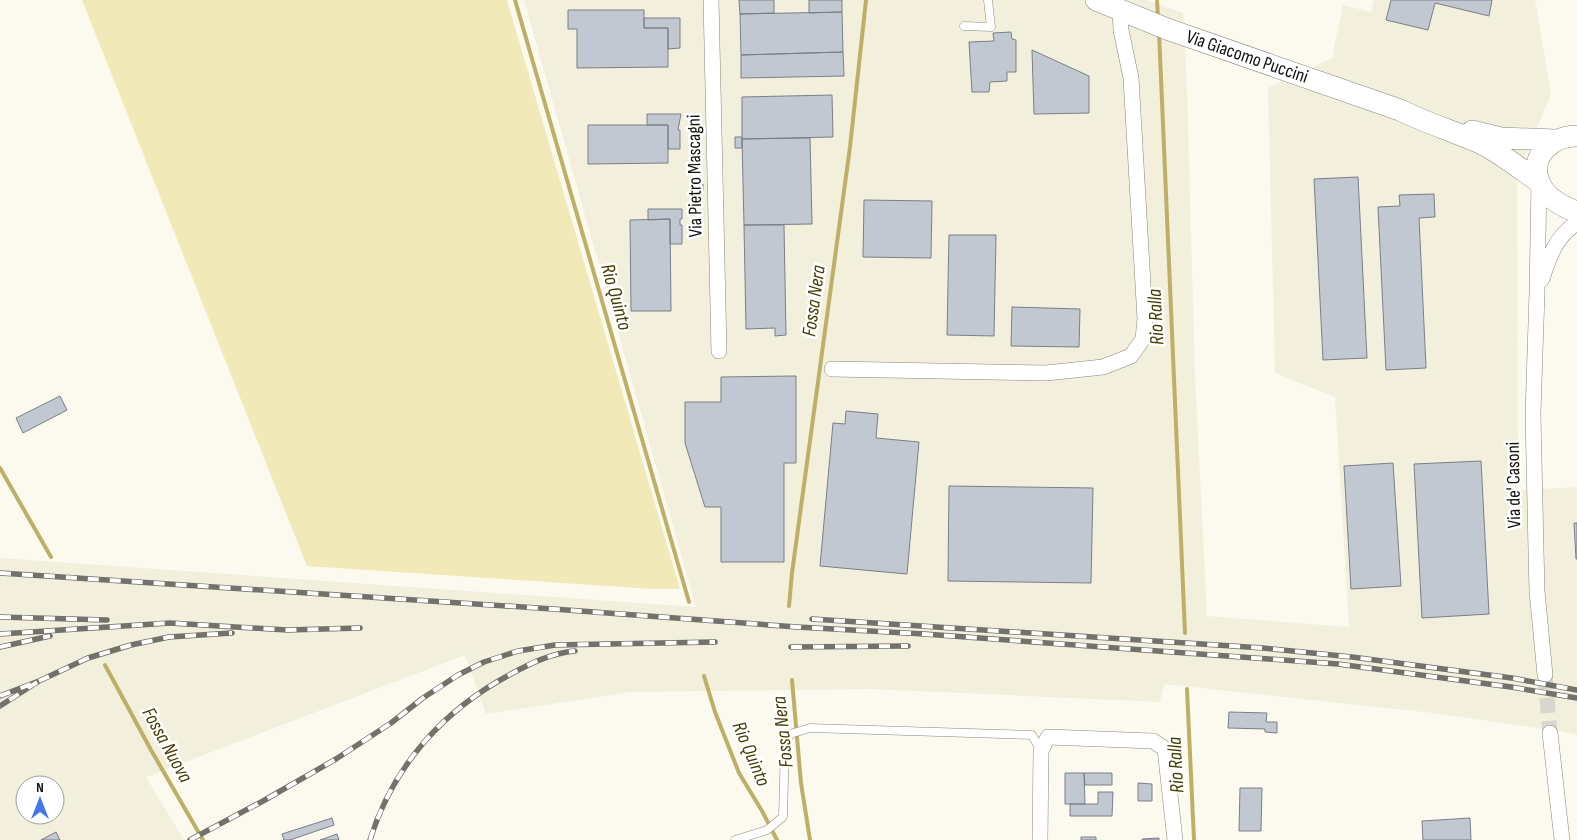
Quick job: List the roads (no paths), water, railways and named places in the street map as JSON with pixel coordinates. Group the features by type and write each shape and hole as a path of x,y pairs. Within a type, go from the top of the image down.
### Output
{"main road":[{"name":"Via Giacomo Puccini","path":"1096,0 1158,25 1400,110 1488,136 1513,139 1568,135"},
{"name":"Via Giacomo Puccini","path":"1400,110 1423,122 1479,143 1499,154 1539,182 1552,198 1568,209 1577,212"},
{"name":"Via Giacomo Puccini","path":"1539,182 1537,168 1541,154 1550,144 1568,135"}],"street":[{"name":"Via Pietro Mascagni","path":"711,0 718,351"},
{"path":"832,369 1046,373 1103,367 1131,356 1143,339 1145,320 1131,78 1121,30 1120,10"},
{"name":"Via de' Casoni","path":"1539,182 1538,293 1533,414 1534,502 1538,591 1545,675"},
{"name":"Via de' Casoni","path":"1538,293 1547,263 1555,245 1561,235 1577,223"},
{"path":"1550,733 1562,840"},
{"path":"1040,840 1041,751 1048,738 1153,741 1165,749 1175,840"}],"lane":[{"path":"964,26 991,27 988,0"},
{"path":"735,840 767,830 783,817 785,745 790,734 803,730 810,728 1032,735 1041,751"}],"waterway":[{"name":"Rio Quinto","path":"515,0 689,602"},
{"name":"Fossa Nera","path":"789,606 850,147 866,0"},
{"name":"Rio Ralla","path":"1157,0 1158,18"},
{"name":"Rio Ralla","path":"1159,32 1185,633"},
{"name":"Fossa Nuova","path":"0,468 51,557"},
{"name":"Fossa Nuova","path":"105,665 203,840"},
{"name":"Rio Quinto","path":"704,676 715,712 739,773 777,840"},
{"name":"Fossa Nera","path":"792,680 801,783 810,840"},
{"name":"Rio Ralla","path":"1187,689 1194,840"}],"tunnel":[{"path":"1545,675 1550,733"}],"railway":[{"path":"0,573 924,634 1338,664 1511,687 1577,698"},
{"path":"0,617 107,620"},
{"path":"812,619 1263,648 1352,657 1512,678 1577,690"},
{"path":"0,634 170,623 287,630 360,628"},
{"path":"39,681 88,658 131,645 169,637 232,633"},
{"path":"0,647 50,636"},
{"path":"190,840 336,759 391,723 423,698 458,675 484,662 518,651 555,645 715,642"},
{"path":"791,647 908,646"},
{"path":"370,840 392,788 407,764 443,723 486,688 511,674 542,659 575,651"},
{"path":"0,696 39,681 0,706"}]}
